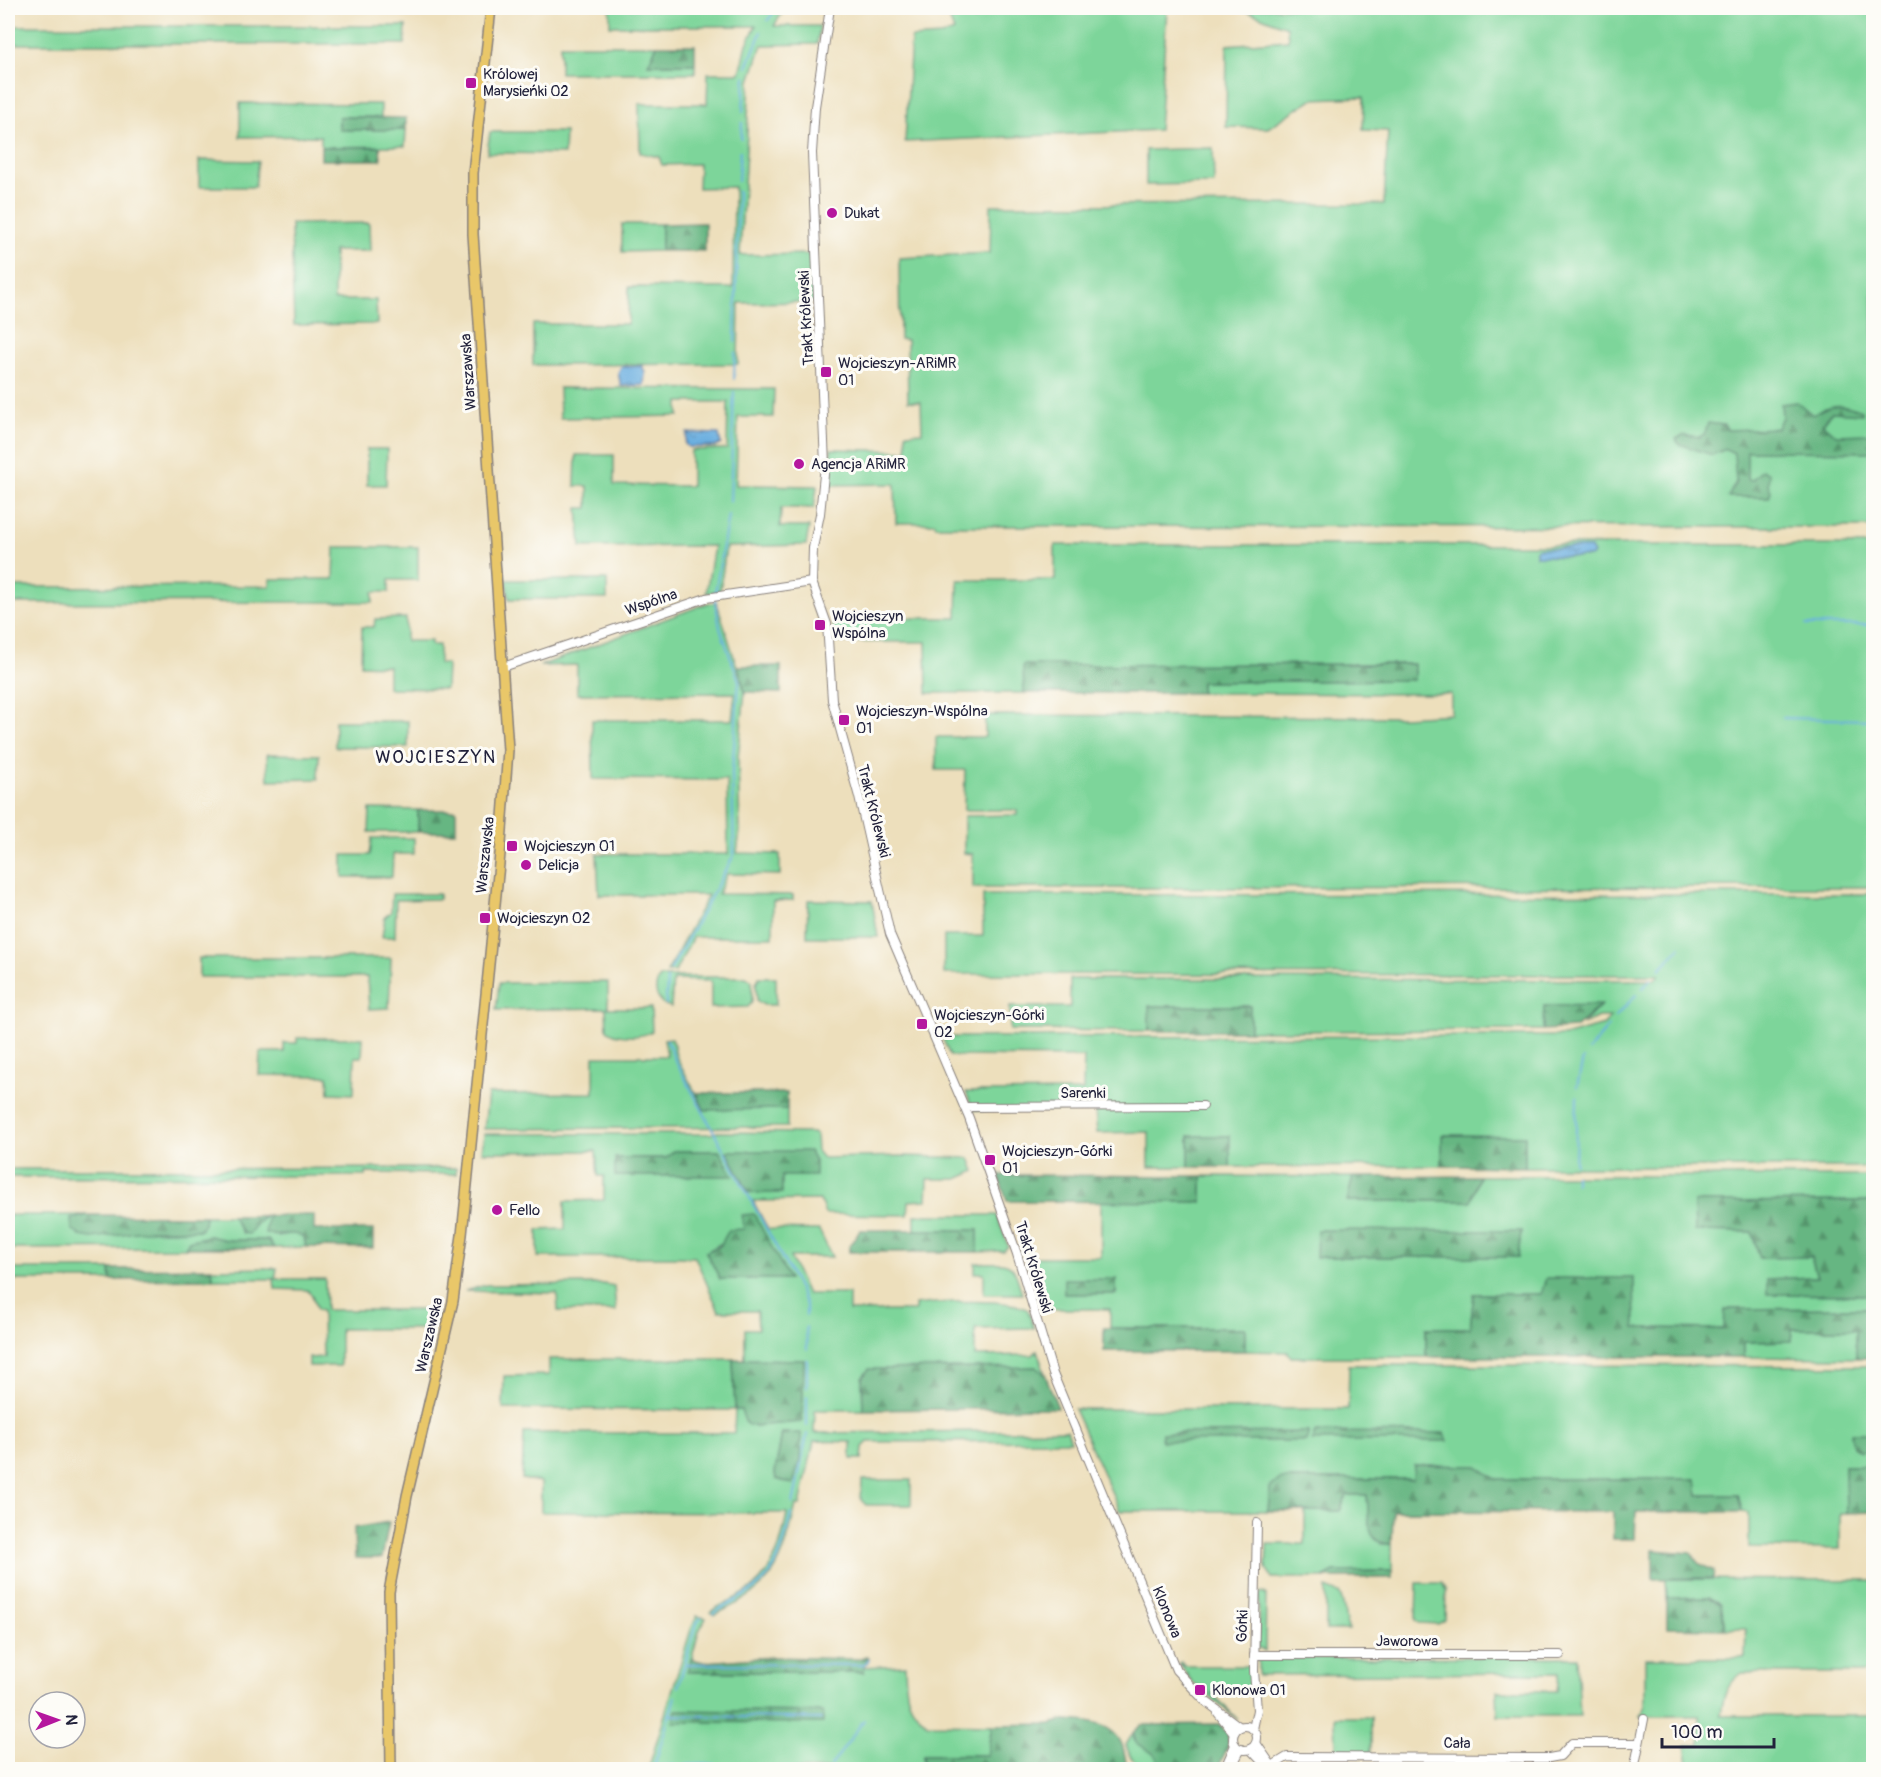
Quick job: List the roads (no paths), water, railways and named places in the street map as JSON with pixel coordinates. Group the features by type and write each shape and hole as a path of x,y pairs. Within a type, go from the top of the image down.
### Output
{"main road":[{"name":"Warszawska","path":"391,1770 389,1592 407,1496 453,1301 462,1235 506,794 508,750 472,213 477,134 491,8"}],"street":[{"name":"Trakt Królewski","path":"830,8 815,108 812,153 825,465 820,514 813,548 812,582 827,624 832,699 862,810 890,934 964,1107 1017,1254 1053,1374 1112,1512"},
{"name":"Wspólna","path":"503,667 706,598 812,582"},
{"name":"Sarenki","path":"964,1107 1203,1106"},
{"name":"Klonowa","path":"1112,1512 1176,1670 1237,1730"},
{"name":"Górki","path":"1246,1746 1257,1735 1253,1729 1257,1710 1254,1655 1257,1523"},
{"name":"Jaworowa","path":"1254,1655 1560,1655"},
{"path":"1634,1770 1644,1719"},
{"path":"1253,1729 1237,1730 1246,1746 1272,1768"},
{"name":"Cała","path":"1272,1768 1287,1757 1549,1758 1560,1756 1572,1743 1638,1743"},
{"path":"1224,1770 1246,1746"},
{"path":"1230,1770 1246,1746"}],"water":[{"path":"642,366 645,372 644,385 621,386 618,373 621,367"},
{"path":"687,433 719,434 721,444 715,447 688,447 685,444"},
{"path":"1591,548 1594,554 1590,557 1536,556 1536,549"}],"waterway":[{"path":"768,20 777,8"},
{"path":"747,67 761,32"},
{"path":"743,112 745,77"},
{"path":"741,139 742,123"},
{"path":"738,181 740,151"},
{"path":"735,342 738,191"},
{"path":"734,379 735,352"},
{"path":"730,502 734,392"},
{"path":"715,594 728,515"},
{"path":"671,969 734,855 732,772 739,681 720,628 715,599"},
{"path":"1806,625 1874,625"},
{"path":"1783,718 1874,720"},
{"path":"1660,969 1680,947"},
{"path":"666,1004 667,979"},
{"path":"1643,988 1651,979"},
{"path":"1615,1017 1636,995"},
{"path":"1589,1050 1609,1026"},
{"path":"667,1040 674,1058 799,1289 806,1305 806,1316"},
{"path":"1577,1087 1583,1059"},
{"path":"1575,1164 1577,1097"},
{"path":"1575,1175 1575,1183"},
{"path":"806,1327 807,1349"},
{"path":"807,1359 807,1387"},
{"path":"807,1396 807,1426"},
{"path":"793,1504 807,1434"},
{"path":"713,1613 747,1594 768,1576 780,1553 791,1514"},
{"path":"678,1687 697,1623 701,1618"},
{"path":"685,1664 863,1665 869,1660"},
{"path":"653,1770 675,1697"},
{"path":"669,1715 821,1719"},
{"path":"831,1766 864,1720"},
{"path":"654,1766 714,1764"}],"place":[{"name":"Królowej Marysieńki 02","path":"471,83"},
{"name":"Dukat","path":"832,213"},
{"name":"Wojcieszyn-ARiMR 01","path":"826,372"},
{"name":"Agencja ARiMR","path":"799,464"},
{"name":"Wojcieszyn Wspólna","path":"820,625"},
{"name":"Wojcieszyn-Wspólna 01","path":"844,720"},
{"name":"Wojcieszyn 01","path":"512,846"},
{"name":"Delicja","path":"526,865"},
{"name":"Wojcieszyn 02","path":"485,918"},
{"name":"Wojcieszyn-Górki 02","path":"922,1024"},
{"name":"Wojcieszyn-Górki 01","path":"990,1160"},
{"name":"Fello","path":"497,1210"},
{"name":"Klonowa 01","path":"1200,1690"}],"district":[{"name":"WOJCIESZYN","path":"436,757"}]}
